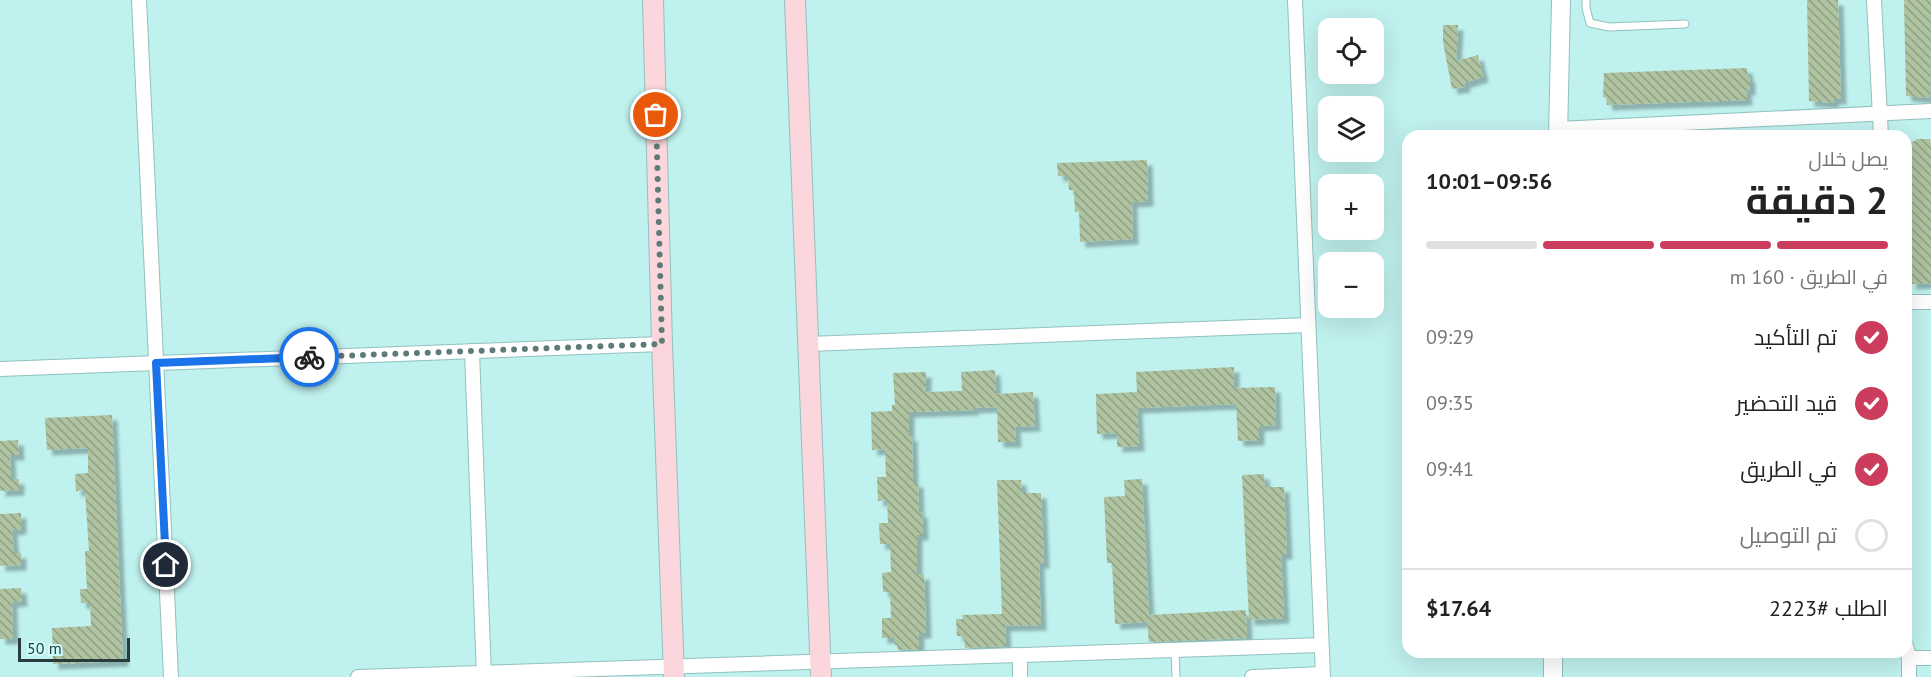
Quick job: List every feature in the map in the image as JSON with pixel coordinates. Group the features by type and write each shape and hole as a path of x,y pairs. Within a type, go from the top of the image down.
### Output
{"main road":[{"path":"653,0 674,672"},
{"path":"795,0 820,670"}],"street":[{"path":"139,0 171,677"},
{"path":"1252,677 1323,676 1295,0"},
{"path":"1558,130 1561,0"},
{"path":"1874,0 1881,130"},
{"path":"1618,130 1931,111"},
{"path":"1912,302 1931,302"},
{"path":"808,344 1308,325"},
{"path":"0,369 662,344"},
{"path":"472,351 484,675"},
{"path":"358,677 820,670 1020,656 1321,645"},
{"path":"1912,653 1931,658"},
{"path":"1020,656 1020,677"},
{"path":"1553,658 1553,677"},
{"path":"1908,658 1909,677"}],"lane":[{"path":"1586,0 1590,23 1609,27 1685,24"},
{"path":"1175,651 1176,677"}],"building":[{"path":"1807,0 1838,0 1841,99 1833,99 1834,103 1809,101"},
{"path":"1904,0 1931,0 1930,98 1906,96"},
{"path":"1443,25 1458,25 1456,61 1478,55 1483,77 1464,83 1465,87 1452,89 1443,42"},
{"path":"1747,68 1750,90 1746,90 1747,100 1607,105 1606,97 1603,98 1604,73"},
{"path":"1916,139 1930,139 1931,143 1931,283 1912,284 1912,141"},
{"path":"1147,160 1148,201 1132,202 1133,239 1080,242 1079,211 1075,212 1074,190 1069,190 1068,176 1058,176 1057,163"},
{"path":"1234,367 1234,388 1275,387 1276,425 1259,426 1259,440 1238,441 1236,404 1137,408 1139,446 1117,447 1117,433 1097,434 1096,394 1137,392 1136,372"},
{"path":"995,370 996,394 1033,392 1035,426 1015,427 1016,442 998,442 997,407 909,412 913,482 918,482 919,512 922,512 923,535 917,535 917,575 924,574 926,633 919,633 919,649 898,650 894,638 882,638 882,618 891,618 890,592 883,592 882,573 891,572 890,544 880,544 879,523 888,523 887,500 878,501 877,477 886,477 885,449 872,450 871,412 892,411 892,405 895,405 893,373 926,372 926,392 962,391 961,372"},
{"path":"112,415 123,661 53,664 52,628 91,626 90,603 81,603 80,589 87,589 85,551 89,551 85,490 76,491 75,474 88,473 88,448 47,450 45,418"},
{"path":"18,440 19,455 10,455 11,479 19,479 19,490 0,491 0,441"},
{"path":"1264,474 1265,487 1284,487 1287,554 1281,554 1284,618 1249,620 1242,475"},
{"path":"1142,479 1149,615 1246,610 1247,638 1149,642 1147,622 1115,624 1112,563 1107,563 1104,497 1125,496 1124,480"},
{"path":"997,480 1021,480 1022,493 1041,493 1044,563 1039,563 1041,625 1005,626 1006,646 965,648 964,636 957,636 956,619 963,619 962,615 1002,614"},
{"path":"21,513 21,529 12,530 14,553 21,553 21,565 0,566 0,514"},
{"path":"21,588 22,601 12,602 13,639 0,639 0,589"}],"way so far":[{"path":"309,357 662,344 656,115"}],"route":[{"path":"166,565 156,363 309,357"}]}
